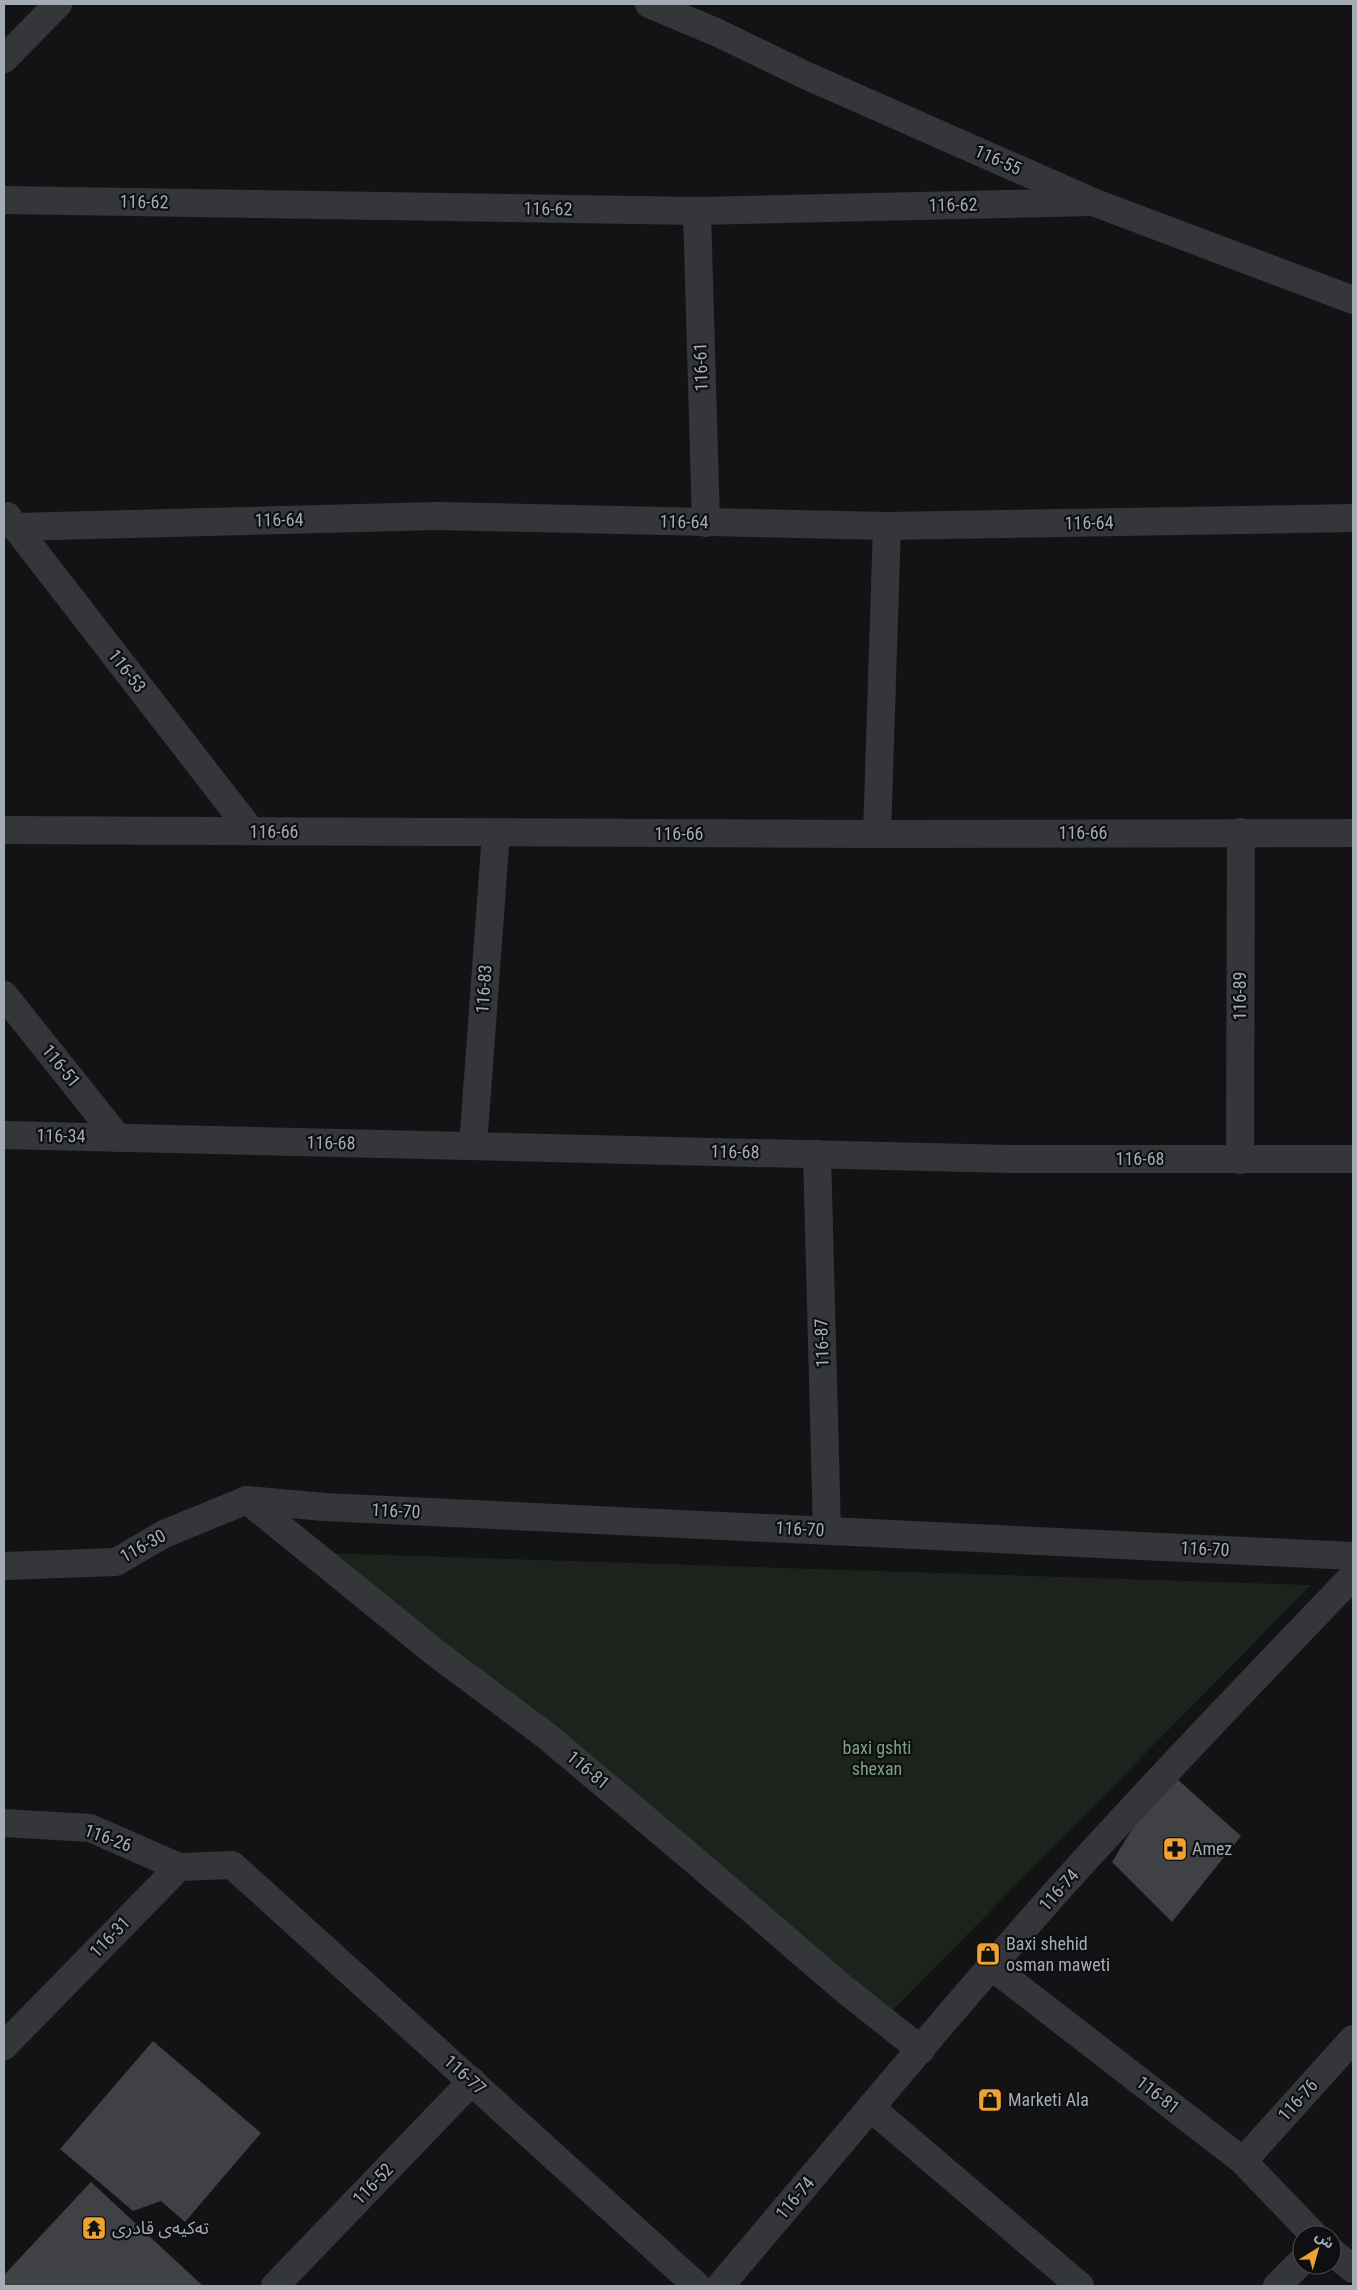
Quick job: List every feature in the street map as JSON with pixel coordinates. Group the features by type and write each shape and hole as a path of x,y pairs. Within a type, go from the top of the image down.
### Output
{"street":[{"path":"4,59 58,4"},
{"name":"116-55","path":"657,5 805,75 1093,202 1353,300"},
{"name":"116-62","path":"4,200 697,211 1093,202"},
{"name":"116-61","path":"697,211 706,522"},
{"name":"116-64","path":"10,519 437,516 886,526 1353,518"},
{"name":"116-53","path":"10,519 251,831"},
{"path":"877,834 886,526"},
{"name":"116-66","path":"4,830 877,834 1353,833"},
{"name":"116-89","path":"1240,1160 1241,832"},
{"name":"116-83","path":"473,1146 496,833"},
{"name":"116-51","path":"4,995 118,1138"},
{"name":"116-34","path":"4,1135 118,1138"},
{"name":"116-68","path":"118,1138 1001,1159 1353,1159"},
{"name":"116-87","path":"816,1154 827,1531"},
{"name":"116-70","path":"247,1500 324,1507 1353,1556"},
{"name":"116-30","path":"4,1566 116,1562 164,1534 247,1500"},
{"name":"116-81","path":"247,1500 437,1654 548,1737 694,1859 844,1989 921,2050"},
{"name":"116-74","path":"720,2286 991,1966 1180,1756 1353,1576"},
{"name":"116-26","path":"4,1823 90,1828 179,1867"},
{"name":"116-77","path":"179,1867 232,1865 697,2286"},
{"name":"116-31","path":"4,2046 179,1867"},
{"name":"116-81","path":"991,1966 1243,2161 1304,2225"},
{"name":"116-76","path":"1243,2161 1353,2039"},
{"name":"116-52","path":"275,2286 472,2081"},
{"path":"871,2108 1080,2286"},
{"path":"1342,2260 1353,2269"},
{"path":"1278,2286 1292,2271"}],"green space":[{"name":"baxi gshti shexan","path":"322,1553 1311,1585 892,2011"}],"building":[{"name":"Amez","path":"1168,1771 1241,1836 1172,1922 1112,1862"},
{"path":"153,2041 261,2133 185,2222 161,2201 133,2211 60,2149"},
{"name":"تەکیەی قادری","path":"91,2182 203,2286 4,2286 4,2275"}],"place":[{"name":"Amez","path":"1175,1849"},
{"name":"Baxi shehid osman maweti","path":"988,1954"},
{"name":"Marketi Ala","path":"990,2100"},
{"name":"تەکیەی قادری","path":"94,2228"}]}
